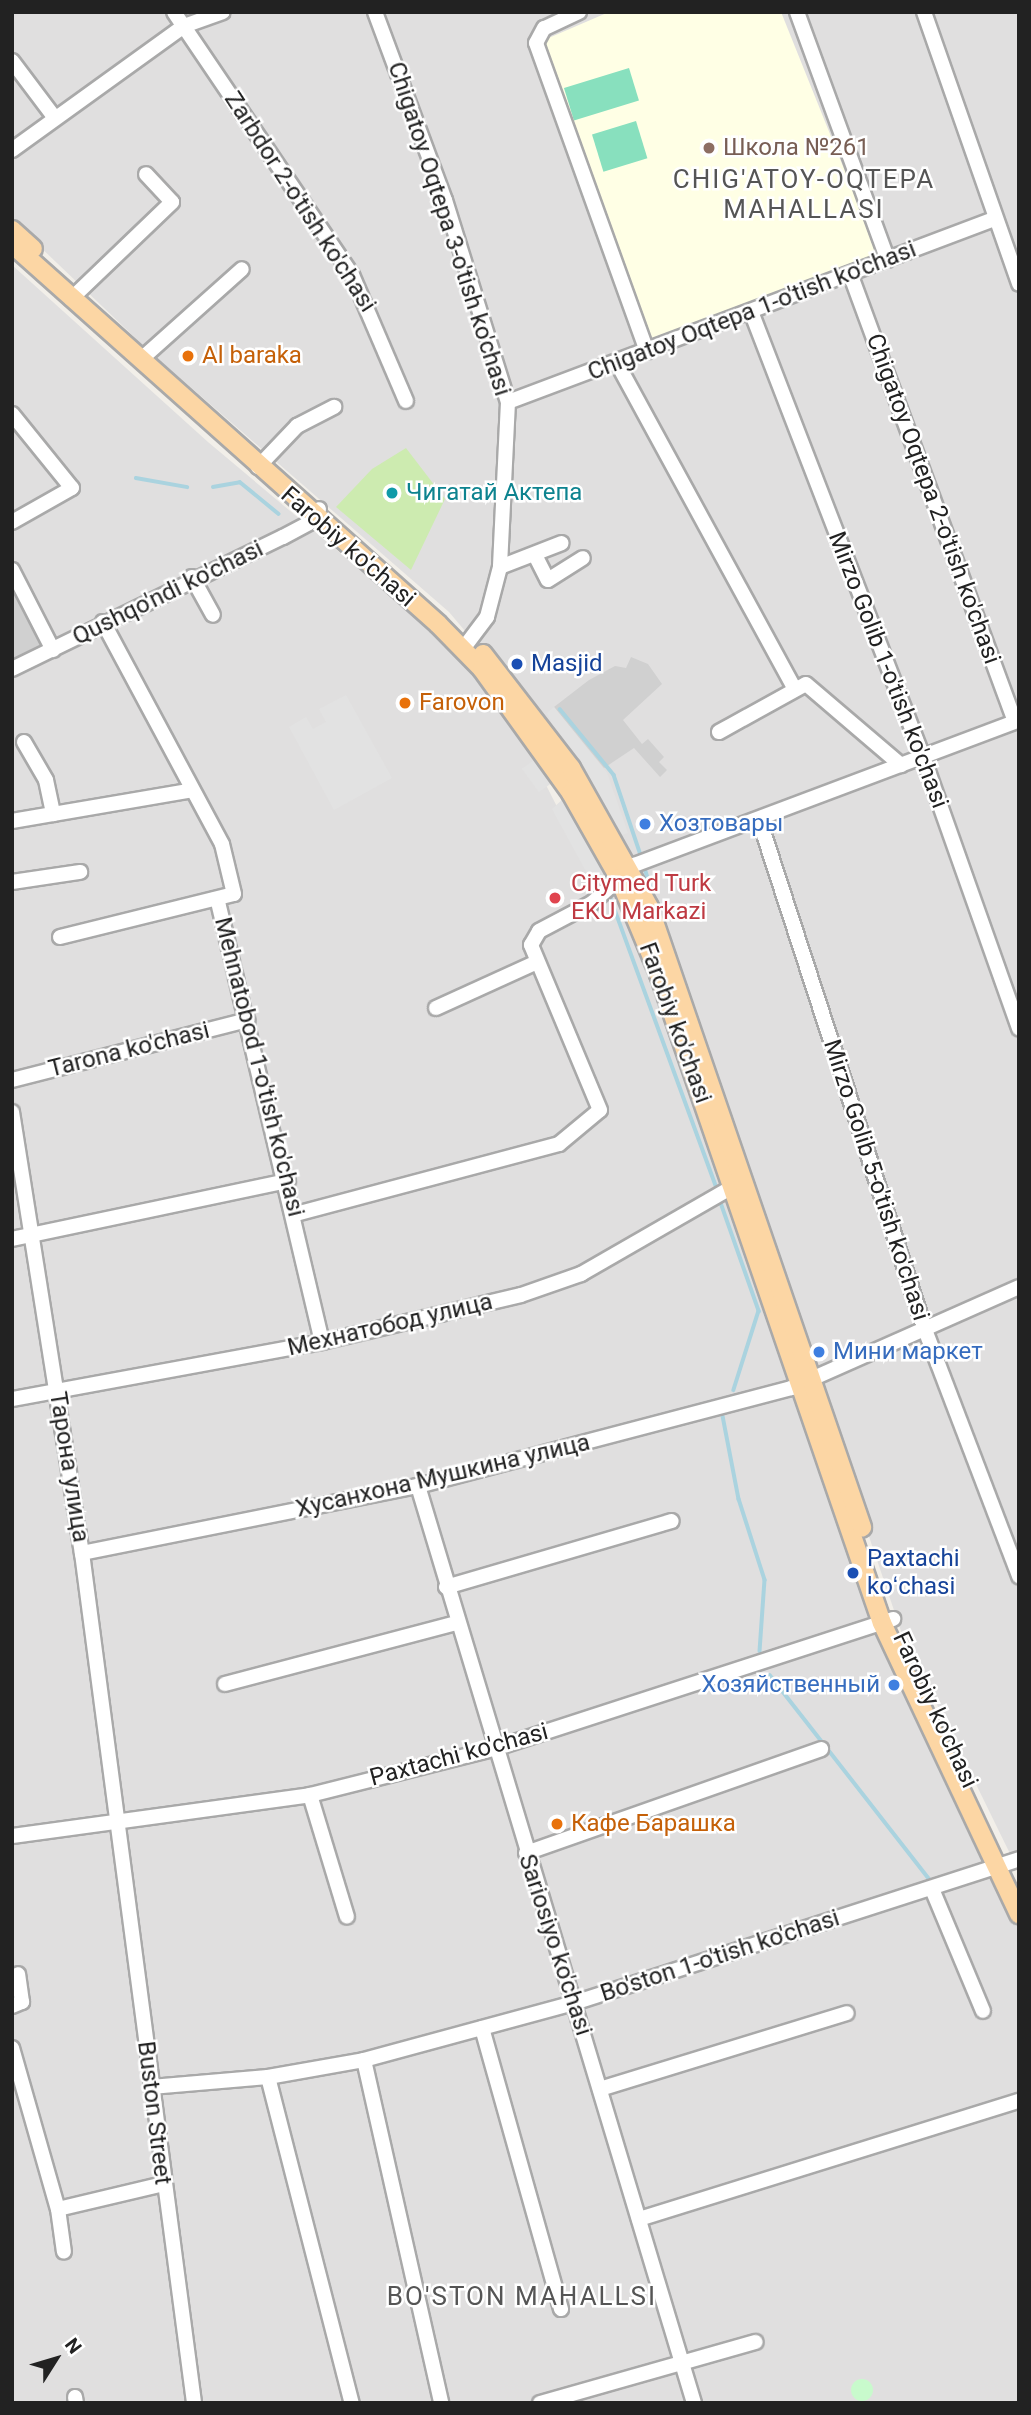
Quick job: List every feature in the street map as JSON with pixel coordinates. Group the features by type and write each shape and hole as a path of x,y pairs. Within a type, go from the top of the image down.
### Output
{"main road":[{"name":"Farobiy ko'chasi","path":"12,230 75,296 467,645 570,768 620,878 738,1184 888,1621 1019,1885"},
{"name":"Farobiy ko'chasi","path":"12,244 147,354 262,464"},
{"name":"Farobiy ko'chasi","path":"1008,1863 1019,1914"}],"street":[{"name":"Zarbdor 2-o'tish ko'chasi","path":"174,12 366,299 406,401"},
{"path":"12,150 184,26 223,12"},
{"name":"Chigatoy Oqtepa 3-o'tish ko'chasi","path":"375,12 445,200 508,402 500,567 487,617 467,645"},
{"path":"579,12 544,28 536,43 647,352"},
{"path":"797,12 888,260"},
{"path":"924,12 994,219 1017,276"},
{"path":"12,61 55,118"},
{"path":"75,296 172,202 146,174"},
{"name":"Chigatoy Oqtepa 1-o'tish ko'chasi","path":"508,402 752,314 994,219"},
{"path":"147,354 242,269"},
{"name":"Chigatoy Oqtepa 2-o'tish ko'chasi","path":"851,276 1017,721"},
{"name":"Mirzo Golib 1-o'tish ko'chasi","path":"752,314 923,757 1019,1028"},
{"path":"617,363 795,689"},
{"path":"262,464 297,426 334,407"},
{"path":"12,414 72,488 12,522"},
{"name":"Qushqo'ndi ko'chasi","path":"12,669 316,513"},
{"path":"500,567 562,543"},
{"path":"535,555 548,580 583,558"},
{"path":"12,570 53,650"},
{"path":"192,577 213,615"},
{"name":"Mehnatobod 1-o'tish ko'chasi","path":"103,622 188,791 228,860 234,894 218,902 296,1214 322,1342"},
{"path":"719,732 795,689 810,685 901,765"},
{"path":"296,1214 559,1144 600,1110 531,945 539,931 620,878 759,819 1017,721"},
{"path":"24,742 46,780 53,814"},
{"path":"12,821 188,791"},
{"name":"Mirzo Golib 5-o'tish ko'chasi","path":"759,819 924,1327 1019,1576"},
{"path":"12,882 80,872"},
{"path":"60,937 218,902"},
{"path":"436,1008 537,962"},
{"name":"Tarona ko'chasi","path":"12,1080 247,1020"},
{"name":"Тарона улица","path":"12,1112 36,1236 82,1553 115,1823"},
{"path":"12,1239 288,1181"},
{"name":"Мехнатобод улица","path":"12,1399 322,1342 582,1274 738,1184"},
{"name":"Хусанхона Мушкина улица","path":"82,1553 418,1486 806,1383 924,1327 1019,1287"},
{"name":"Sariosiyo ko'chasi","path":"418,1486 493,1749 574,2003 694,2403"},
{"path":"446,1587 672,1521"},
{"name":"Paxtachi ko'chasi","path":"12,1836 310,1795 493,1749 888,1621"},
{"path":"225,1684 456,1623"},
{"path":"526,1853 821,1749"},
{"path":"310,1795 346,1917"},
{"name":"Buston Street","path":"115,1823 194,2403"},
{"name":"Bo'ston 1-o'tish ko'chasi","path":"151,2087 268,2077 364,2060 574,2003 1008,1863"},
{"path":"932,1889 983,2011"},
{"path":"12,2006 22,2002 18,1974"},
{"path":"600,2089 847,2013"},
{"path":"482,2028 561,2308"},
{"path":"12,2048 58,2209 64,2252"},
{"path":"364,2060 441,2403"},
{"path":"268,2077 352,2403"},
{"path":"639,2219 1019,2101"},
{"path":"58,2209 164,2184"},
{"path":"546,2402 756,2342"}],"shaded area":[{"name":"CHIG'ATOY-OQTEPA MAHALLASI","path":"12,12 1019,12 1019,1872 901,1631 817,1383 917,1329 812,1369 662,943 509,683 449,612 149,351 12,220"},
{"name":"Школа №261","path":"609,12 781,12 879,256 652,343 544,40"},
{"path":"12,265 208,442 452,647 525,744 595,881 614,881 650,965 799,1396 1019,1929 1019,2403 12,2403"},
{"path":"12,582 45,648 12,661"},
{"path":"631,657 648,664 662,684 623,720 642,744 648,739 664,757 659,762 667,770 660,777 634,748 604,768 554,707 589,680 615,666 626,668"},
{"path":"346,695 392,778 334,810 289,727 306,717 313,729 326,722 319,709"},
{"path":"554,707 607,773 628,833 618,836 559,739 547,713"},
{"path":"538,757 555,780 539,792 522,769"},
{"path":"564,798 610,886 592,903 585,891 589,877 552,809"}],"green space":[{"path":"629,68 639,101 574,120 564,88"},
{"path":"636,121 647,158 603,172 592,134"},
{"path":"406,448 445,499 411,570 336,507 372,469"},
{"path":"862,2379 870,2382 873,2390 870,2398 862,2401 854,2398 851,2390 854,2382"}],"waterway":[{"path":"136,478 187,487"},
{"path":"213,487 240,482 279,514"},
{"path":"560,709 614,775 642,858"},
{"path":"644,865 655,900"},
{"path":"610,896 717,1189"},
{"path":"720,1200 759,1311 734,1390"},
{"path":"723,1416 739,1499 765,1580 760,1651"},
{"path":"770,1675 930,1880"}],"place":[{"name":"Школа №261","path":"709,148"},
{"name":"Al baraka","path":"188,356"},
{"name":"Чигатай Актепа","path":"392,493"},
{"name":"Masjid","path":"517,664"},
{"name":"Farovon","path":"405,703"},
{"name":"Хозтовары","path":"645,824"},
{"name":"Citymed Turk EKU Markazi","path":"555,898"},
{"name":"Мини маркет","path":"819,1352"},
{"name":"Paxtachi koʻchasi","path":"853,1573"},
{"name":"Хозяйственный","path":"894,1685"},
{"name":"Кафе Барашка","path":"557,1824"}],"district":[{"name":"CHIG'ATOY-OQTEPA MAHALLASI","path":"804,195"},
{"name":"BO'STON MAHALLSI","path":"522,2297"}]}
